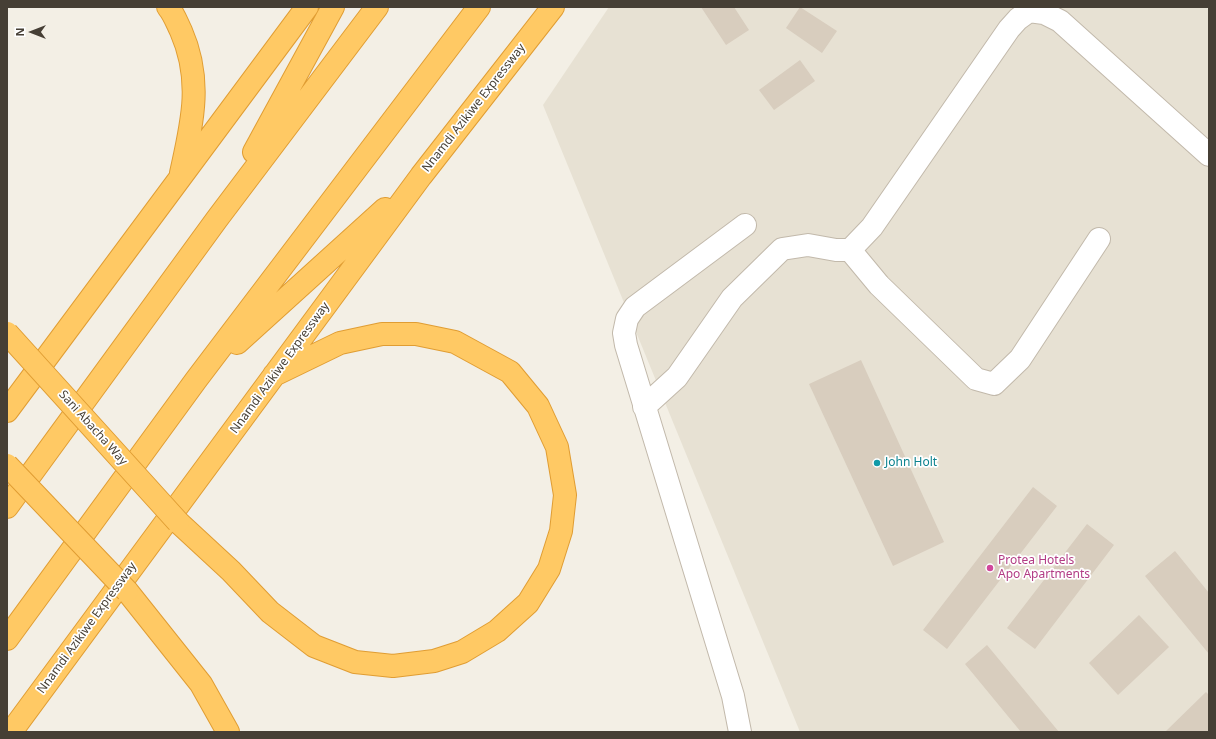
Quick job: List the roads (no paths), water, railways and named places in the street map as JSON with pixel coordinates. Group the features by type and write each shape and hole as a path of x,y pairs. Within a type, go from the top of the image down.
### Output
{"highway":[{"path":"168,7 186,42 194,73 194,111 180,180"},
{"path":"7,411 307,7"},
{"path":"217,219 334,7"},
{"path":"7,507 217,219 377,7"},
{"path":"7,639 196,380 479,7"},
{"name":"Nnamdi Azikiwe Expressway","path":"11,732 421,176 553,7"},
{"path":"196,380 421,176"},
{"name":"Sani Abacha Way","path":"7,333 178,522 231,571 270,612 314,646 355,662 393,666 434,661 462,652 497,630 528,603 549,569 562,531 565,495 557,447 554,440 538,406 510,372 454,342 416,334 382,334 340,343 274,375"},
{"path":"7,465 127,591 201,684 228,732"}],"street":[{"path":"644,407 677,377 732,298 782,250 808,244 836,250 850,250 872,227 1009,29 1018,19 1029,11 1044,13 1060,21 1209,154"},
{"path":"740,732 733,696 644,407 626,345 624,333 631,312 745,225"},
{"path":"850,250 879,285 976,379 994,384 1020,359 1099,238"}],"place":[{"name":"John Holt","path":"877,463"},
{"name":"Protea Hotels Apo Apartments","path":"990,568"}]}
